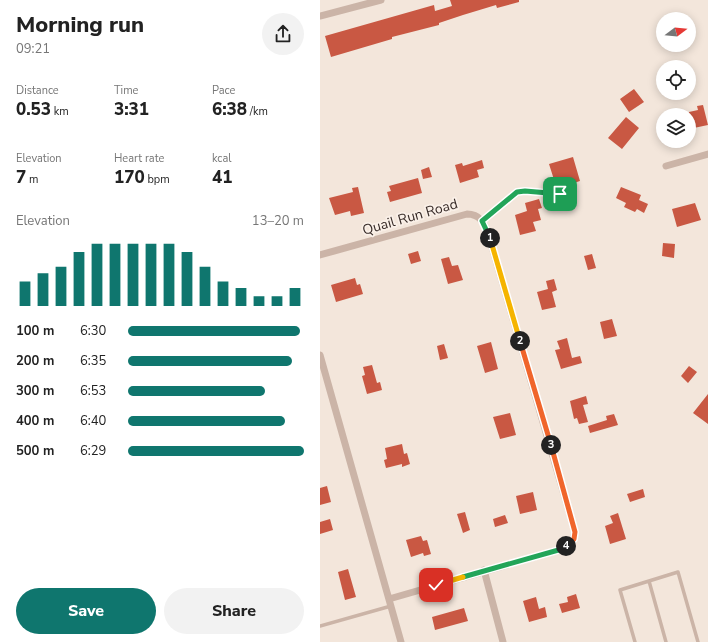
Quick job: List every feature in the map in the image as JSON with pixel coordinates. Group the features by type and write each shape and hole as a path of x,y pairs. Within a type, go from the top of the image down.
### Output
{"street":[{"path":"320,16 381,0"},
{"path":"666,166 708,154"},
{"name":"Quail Run Road","path":"320,255 467,214 473,214 479,217 482,221"},
{"path":"390,602 484,570 562,549 574,539 575,532 488,233 482,221"},
{"path":"320,355 401,642"},
{"path":"484,570 503,642"}],"lane":[{"path":"482,221 517,192 525,191 560,194 572,191"},
{"path":"635,642 620,590 678,572 698,642"},
{"path":"649,581 666,642"},
{"path":"320,626 390,602"}],"building":[{"path":"450,0 519,0 519,2 497,8 496,5 439,23 439,25 392,37 392,39 331,57 325,36 434,5 435,11 452,6"},
{"path":"634,89 644,102 629,112 620,99"},
{"path":"703,105 708,125 696,128 697,106"},
{"path":"626,117 639,128 622,149 608,138"},
{"path":"573,157 580,181 567,185 567,183 556,186 549,164"},
{"path":"482,160 484,168 477,170 479,177 460,183 455,165 462,163 463,166"},
{"path":"429,167 432,177 423,179 421,170"},
{"path":"418,178 422,193 390,202 387,192 391,191 389,186"},
{"path":"358,187 364,213 351,216 350,211 335,215 329,198 353,192 352,188"},
{"path":"621,187 641,195 639,200 648,204 644,213 637,209 635,212 624,207 626,203 616,198"},
{"path":"539,199 542,208 538,209 541,220 533,222 536,231 520,235 515,215 527,211 525,203"},
{"path":"695,203 701,220 677,227 672,209"},
{"path":"663,243 675,244 674,258 662,256"},
{"path":"418,251 421,261 411,264 408,254"},
{"path":"592,254 596,268 588,270 584,256"},
{"path":"449,257 452,266 458,265 463,280 448,284 441,259"},
{"path":"355,278 357,285 360,284 363,294 336,302 331,285"},
{"path":"554,279 557,290 552,292 556,307 542,310 537,292 548,289 546,281"},
{"path":"612,319 617,336 604,339 600,322"},
{"path":"567,338 572,358 580,356 582,363 561,369 555,350 560,349 557,341"},
{"path":"491,342 498,369 485,373 477,346"},
{"path":"444,344 448,358 440,360 437,346"},
{"path":"372,365 377,383 380,382 382,390 367,394 362,376 365,375 363,367"},
{"path":"689,366 697,372 688,383 681,376"},
{"path":"708,394 708,424 693,413"},
{"path":"586,396 588,404 583,405 588,422 579,424 577,418 574,419 570,401"},
{"path":"510,413 516,435 500,439 493,417"},
{"path":"614,414 618,425 590,433 588,426 607,420 606,416"},
{"path":"402,444 404,454 407,453 410,464 402,467 402,464 386,468 384,460 387,459 385,448"},
{"path":"327,486 331,502 320,505 320,488"},
{"path":"643,489 645,497 630,502 627,494"},
{"path":"533,492 537,510 520,514 516,496"},
{"path":"465,512 470,530 463,533 457,514"},
{"path":"618,513 626,539 610,544 605,526 613,523 610,516"},
{"path":"505,515 508,523 495,527 493,519"},
{"path":"330,519 333,530 320,534 320,522"},
{"path":"421,536 423,541 427,540 431,554 424,556 423,553 411,557 406,540"},
{"path":"348,569 356,597 345,600 338,572"},
{"path":"576,594 580,608 562,613 559,604 568,602 567,597"},
{"path":"536,597 539,609 545,607 547,617 529,622 523,601"},
{"path":"464,608 468,621 435,630 432,617"}],"route":[{"path":"436,585 484,570 562,549 574,539 575,532 570,511 488,233 482,221 517,192 525,191 560,194"}]}
